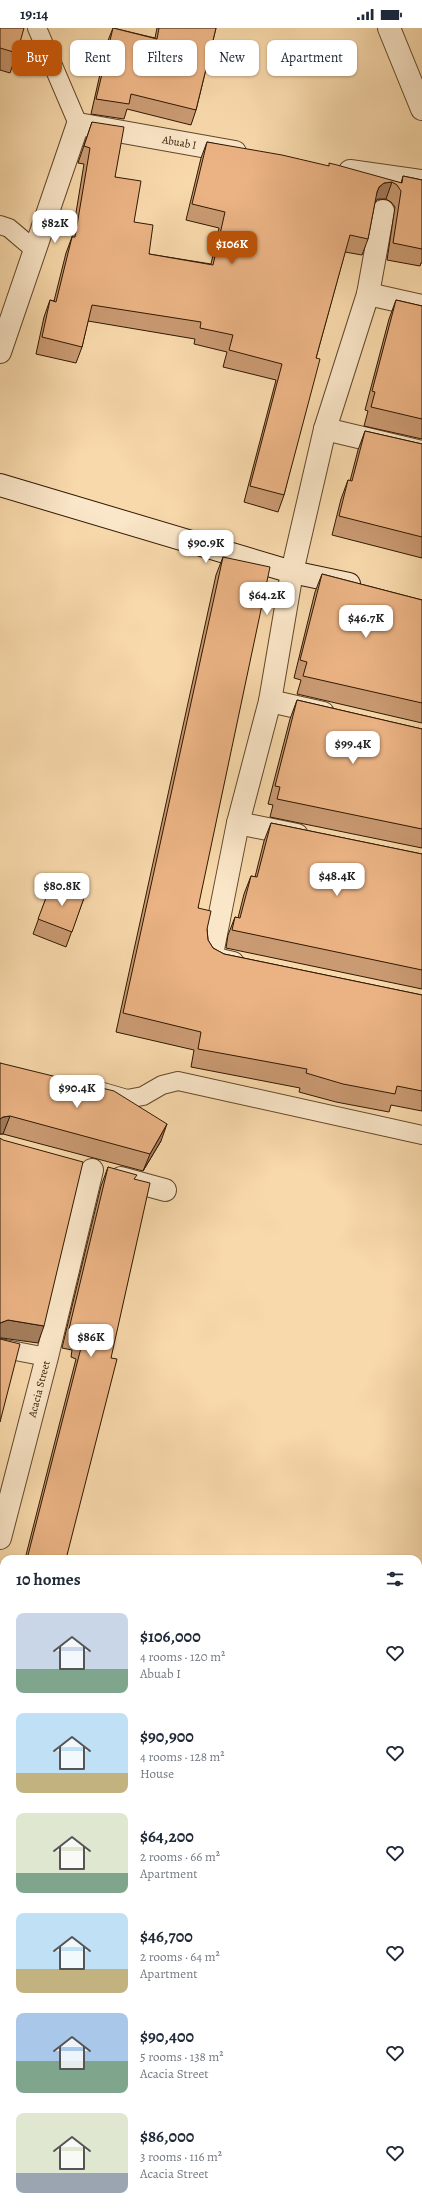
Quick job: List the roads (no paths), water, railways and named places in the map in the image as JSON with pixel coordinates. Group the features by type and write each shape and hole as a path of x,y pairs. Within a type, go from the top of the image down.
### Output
{"street":[{"path":"389,28 422,109"},
{"name":"Abuab I","path":"78,124 257,155"},
{"path":"0,352 78,124"},
{"path":"327,167 422,182"},
{"path":"251,967 220,960 214,956 213,949 238,823 270,701 292,572 325,429 368,294 383,211"},
{"path":"368,294 422,306"},
{"path":"325,429 422,452"},
{"path":"0,486 292,572 368,588"},
{"path":"270,701 346,718"},
{"path":"238,823 314,838"},
{"path":"69,1164 165,1190"},
{"name":"Acacia Street","path":"0,1538 47,1357 92,1170"}],"lane":[{"path":"37,28 78,124"},
{"path":"0,225 9,228 35,250"},
{"path":"88,1088 126,1099 143,1096 162,1084 178,1081 422,1135"},
{"path":"0,1348 47,1357"}]}
